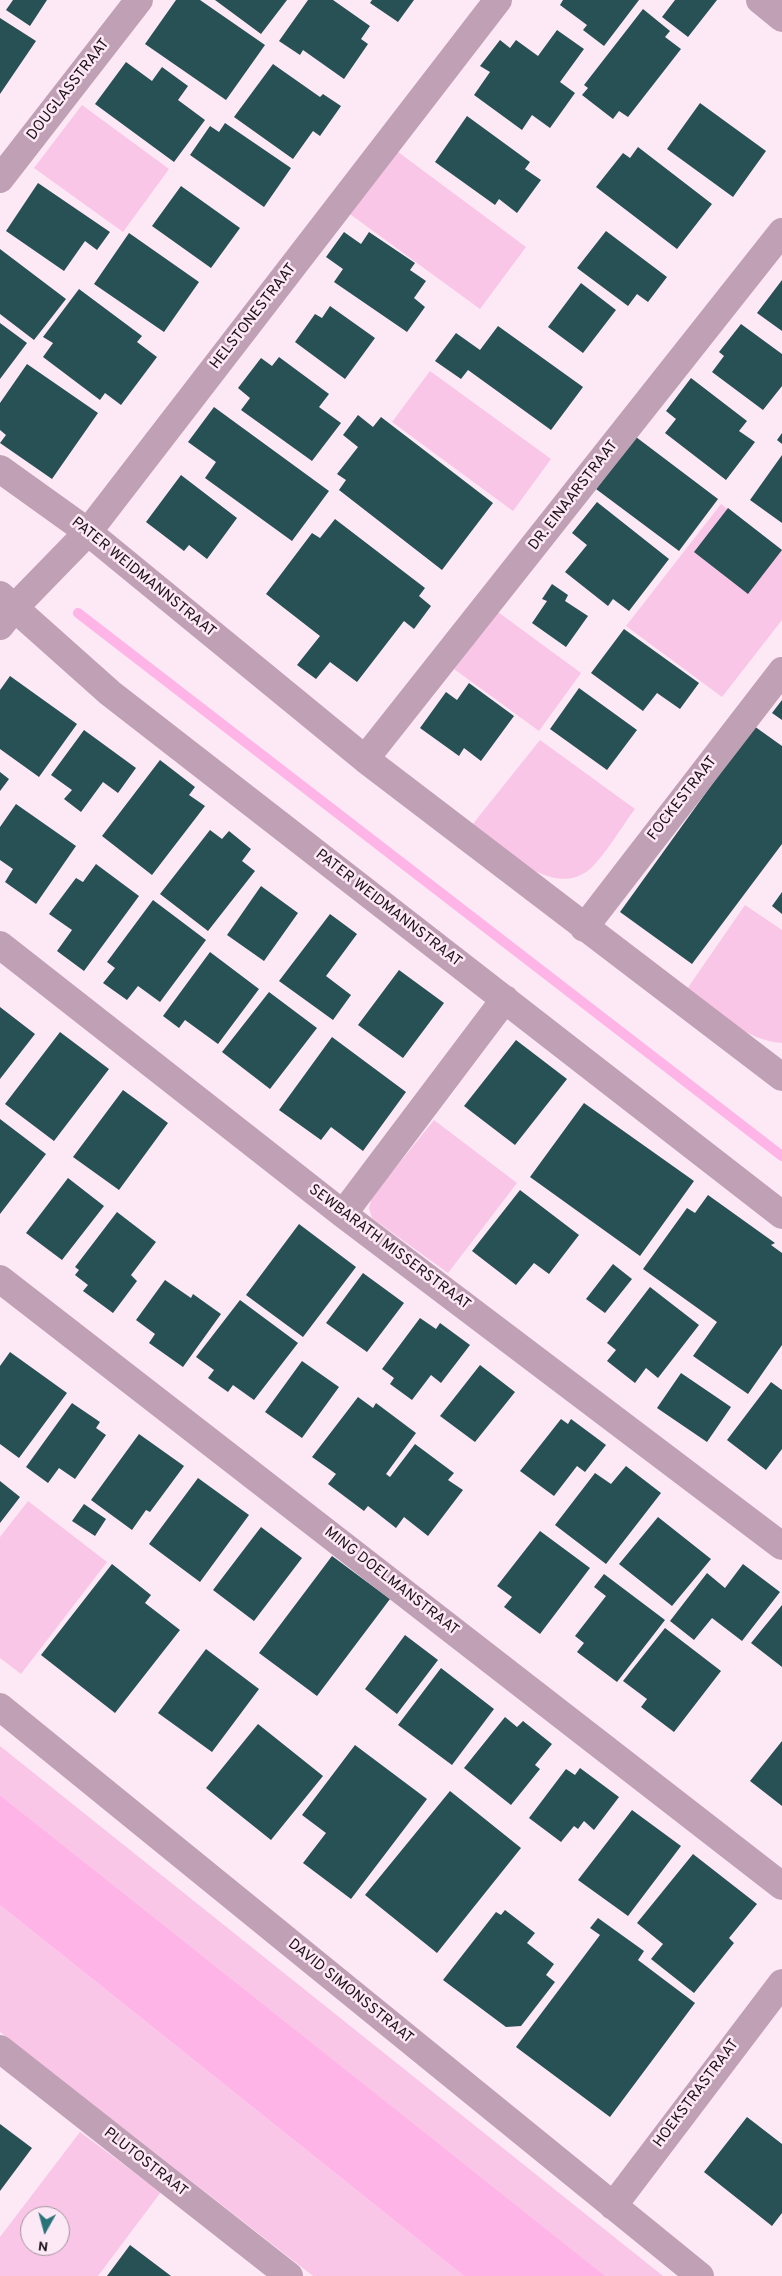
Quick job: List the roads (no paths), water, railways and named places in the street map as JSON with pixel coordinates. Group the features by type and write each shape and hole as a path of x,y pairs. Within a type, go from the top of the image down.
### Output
{"street":[{"name":"DOUGLASSTRAAT","path":"0,179 138,0"},
{"name":"HELSTONESTRAAT","path":"5,609 88,532 498,0"},
{"path":"760,0 782,18"},
{"name":"DR. EINAARSTRAAT","path":"365,759 782,232"},
{"name":"PATER WEIDMANNSTRAAT","path":"0,469 88,532 365,759 584,928 782,1077"},
{"name":"PATER WEIDMANNSTRAAT","path":"5,609 110,694 782,1215"},
{"name":"FOCKESTRAAT","path":"584,928 782,671"},
{"name":"SEWBARATH MISSERSTRAAT","path":"0,945 343,1214 782,1546"},
{"path":"343,1214 504,999"},
{"name":"MING DOELMANSTRAAT","path":"0,1279 782,1886"},
{"name":"DAVID SIMONSSTRAAT","path":"0,1706 700,2276"},
{"name":"HOEKSTRASTRAAT","path":"612,2206 782,1983"},
{"name":"PLUTOSTRAAT","path":"0,2049 289,2276"}],"waterway":[{"path":"78,613 782,1156"}]}
